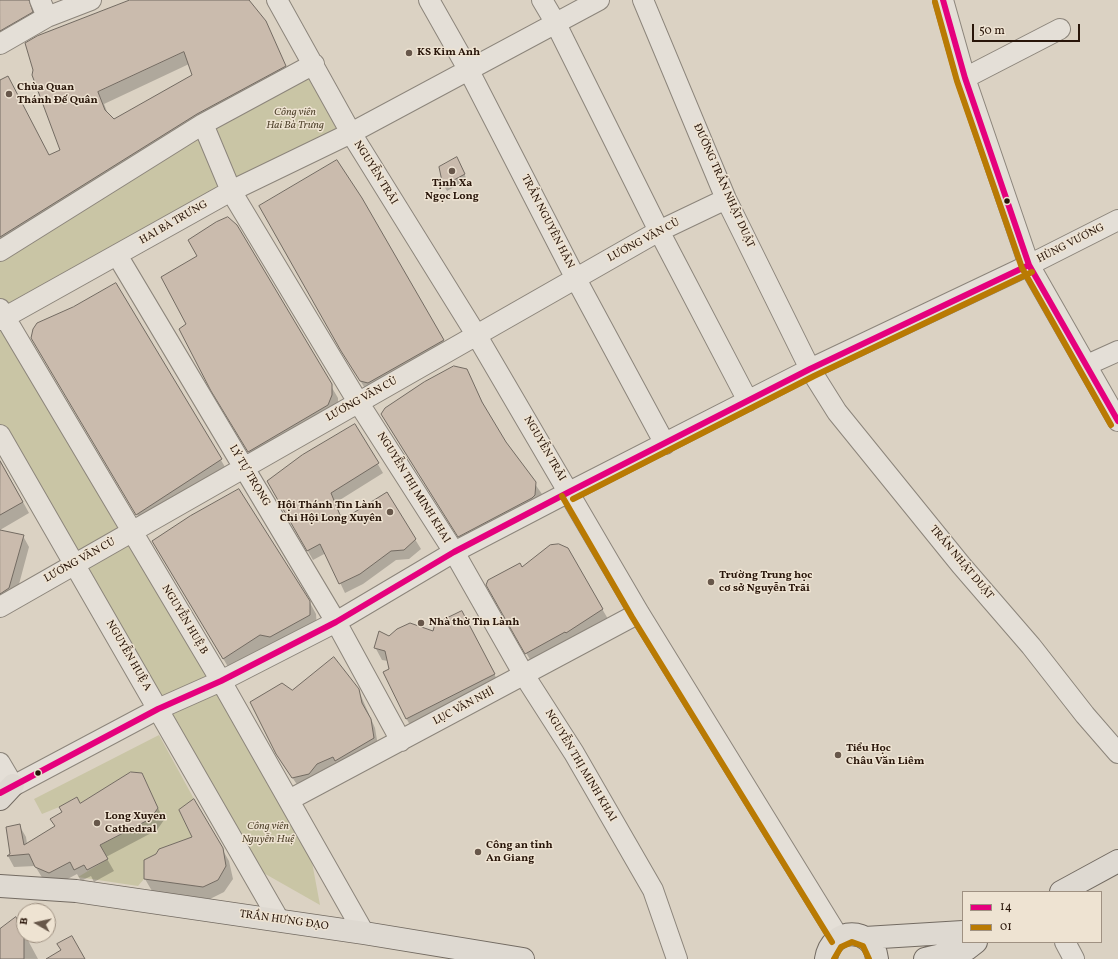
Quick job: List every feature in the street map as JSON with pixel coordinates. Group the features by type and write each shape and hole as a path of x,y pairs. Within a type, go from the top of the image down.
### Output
{"highway":[{"path":"1063,891 1118,861"},
{"name":"TRẦN HƯNG ĐẠO","path":"0,875 45,889 76,891 279,920 523,959"},
{"path":"810,959 832,947 847,934 856,934 865,938 872,944 876,952 877,959"},
{"path":"865,938 969,945"},
{"path":"924,959 969,945"}],"street":[{"path":"0,44 43,8 91,0"},
{"name":"NGUYỄN TRÃI","path":"277,0 314,64 351,133 477,336 832,947"},
{"name":"TRẦN NGUYÊN HÃN","path":"429,0 468,69 576,279 665,444"},
{"path":"542,0 555,22 659,231 748,401"},
{"name":"HAI BÀ TRƯNG","path":"2,315 117,255 230,190 351,133 555,22 599,0"},
{"name":"ĐƯỜNG TRẦN NHẬT DUẬT","path":"643,0 726,199 810,369"},
{"path":"943,0 965,78 1029,265 1118,421"},
{"path":"965,78 1060,30"},
{"path":"0,251 203,124 314,64"},
{"name":"NGUYỄN THỊ MINH KHAI","path":"203,124 230,190 358,402 454,552 524,675 574,753 653,890 676,959"},
{"name":"LƯƠNG VÃN CÙ","path":"0,607 659,231 726,199"},
{"name":"HÙNG VƯƠNG","path":"4,793 158,709 221,681 336,622 454,552 569,492 810,369 1029,265 1118,220"},
{"name":"LÝ TỰ TRỌNG","path":"117,255 336,622 401,740"},
{"name":"NGUYỄN HUỆ B","path":"2,315 221,681 364,933"},
{"path":"1087,365 1118,351"},
{"name":"TRẦN NHẬT DUẬT","path":"810,369 837,412 961,565 1031,646 1085,715 1118,752"},
{"name":"NGUYỄN HUỆ A","path":"0,435 279,920"},
{"name":"LỤC VĂN NHÌ","path":"289,800 639,613"},
{"path":"0,763 4,793"},
{"path":"1066,943 1074,959"}],"green space":[{"path":"314,64 351,133 3,319 306,830 320,905 246,863 0,435 0,252"},
{"path":"159,735 194,799 179,810 192,837 159,849 156,854 144,860 144,879 138,886 78,877 108,859 100,845 150,819 158,808 142,773 131,772 80,803 76,797 59,807 42,814 34,799"}],"building":[{"path":"0,0 29,0 33,12 0,31"},
{"path":"130,0 249,0 266,21 286,66 197,114 0,237 0,80 8,76 49,155 60,150 32,75 33,70 25,43 37,36","holes":["184,52 192,75 114,119 105,110 98,92"]},
{"name":"Tịnh Xa Ngọc Long","path":"457,157 465,174 443,186 439,167"},
{"path":"337,160 362,198 444,340 368,383 360,381 341,351 259,206"},
{"path":"228,217 237,225 332,384 332,395 328,405 248,452 211,391 179,329 186,324 161,277 197,256 188,240 216,222"},
{"path":"116,283 222,459 136,515 31,338 33,329 37,323 73,307"},
{"path":"454,366 467,369 482,402 506,442 536,482 535,495 532,498 458,537 381,414 385,408 424,382"},
{"path":"355,424 379,463 331,493 342,520 387,492 416,539 404,550 391,551 360,574 339,584 320,544 307,551 267,481 302,455"},
{"path":"0,461 23,502 0,515"},
{"path":"239,489 310,601 310,615 270,637 260,635 223,659 152,541 190,516"},
{"path":"0,530 24,535 9,588 0,594"},
{"path":"559,544 568,548 603,609 566,633 565,632 525,654 486,585 488,580 520,563 522,567 550,545"},
{"path":"462,611 495,674 406,719 383,672 389,669 385,651 374,648 379,631 389,636 397,629 410,623 433,631 435,624"},
{"path":"334,657 359,689 362,703 371,719 374,738 335,761 333,757 317,764 309,774 292,778 276,754 250,702 282,683 292,690"},
{"name":"Long Xuyen Cathedral","path":"131,772 142,773 158,808 150,819 100,845 108,859 87,870 84,865 74,870 70,862 49,873 35,867 29,854 7,856 10,854 6,827 20,824 24,845 55,826 50,819 62,812 59,807 77,797 80,803"},
{"path":"194,799 223,848 226,866 218,880 203,887 144,879 144,860 156,854 159,849 192,837 179,810"},
{"path":"16,917 16,943 24,943 24,959 0,959 0,929"},
{"path":"72,936 85,959 46,959 61,950 57,944"}],"transit line":[{"name":"14","path":"943,0 965,78 1029,265 1118,421"},
{"name":"01","path":"935,2 957,81 1022,268 1111,425"},
{"name":"14","path":"0,793 158,709 221,681 336,622 454,552 569,492 810,369 1029,265"},
{"name":"01","path":"573,499 814,376 1032,272"},
{"name":"01","path":"562,496 632,617 832,942"},
{"name":"01","path":"834,959 841,947 852,942 863,946 869,959"}],"place":[{"name":"KS Kim Anh","path":"409,53"},
{"name":"Chùa Quan Thánh Đế Quân","path":"9,94"},
{"name":"Tịnh Xa Ngọc Long","path":"452,171"},
{"name":"Hội Thánh Tin Lành Chi Hội Long Xuyên","path":"390,512"},
{"name":"Trường Trung học cơ sở Nguyễn Trãi","path":"711,582"},
{"name":"Nhà thờ Tin Lành","path":"421,623"},
{"name":"Tiểu Học Châu Văn Liêm","path":"838,755"},
{"name":"Long Xuyen Cathedral","path":"97,823"},
{"name":"Công an tỉnh An Giang","path":"478,852"}],"park label":[{"name":"Công viên Hai Bà Trưng","path":"295,119"},
{"name":"Công viên Nguyễn Huệ","path":"268,833"}]}
